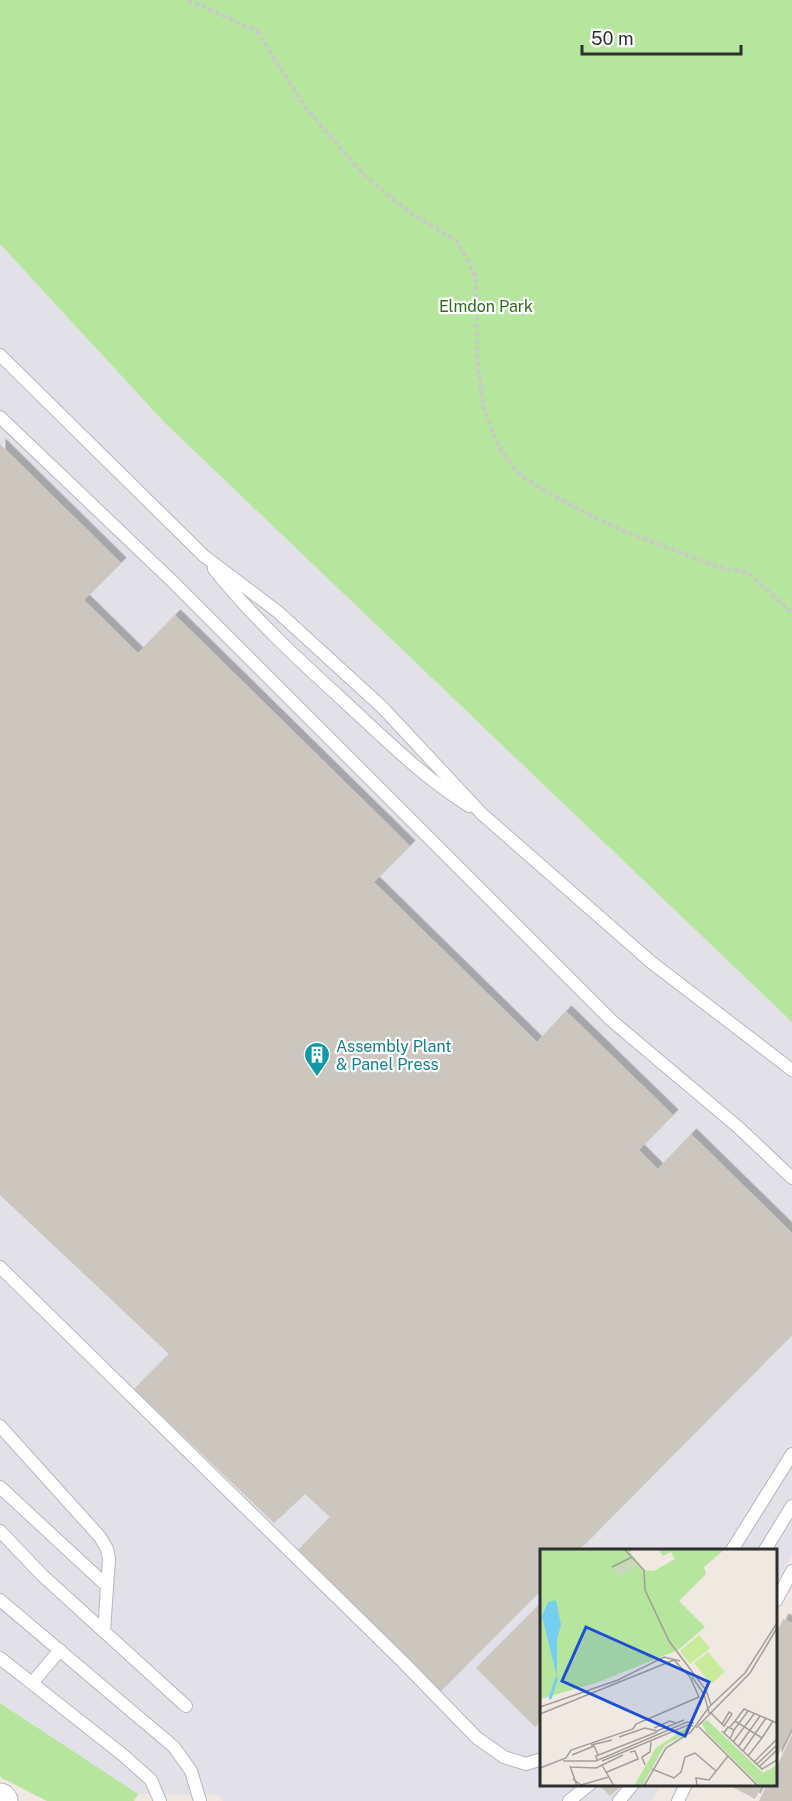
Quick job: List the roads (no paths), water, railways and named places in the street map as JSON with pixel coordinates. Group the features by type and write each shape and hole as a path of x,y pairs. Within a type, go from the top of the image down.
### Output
{"lane":[{"path":"0,355 204,556 234,594 318,678 437,785 482,814"},
{"path":"0,417 171,580 612,1021 738,1127 792,1178"},
{"path":"204,556 278,612 382,707 482,814 651,962 792,1070"},
{"path":"0,1267 404,1663 477,1738 504,1757 526,1764 540,1760"},
{"path":"0,1426 100,1537 107,1549 109,1559 104,1631"},
{"path":"733,1549 792,1454"},
{"path":"0,1486 107,1586"},
{"path":"766,1549 792,1506"},
{"path":"0,1532 42,1575 186,1706"},
{"path":"777,1599 792,1571"},
{"path":"0,1600 174,1746 191,1771 200,1801"},
{"path":"32,1683 60,1650"},
{"path":"0,1658 123,1755 151,1780 160,1801"},
{"path":"569,1801 589,1786"},
{"path":"620,1801 632,1786"},
{"path":"678,1801 686,1786"}],"place":[{"name":"Assembly Plant & Panel Press","path":"317,1078"}],"park label":[{"name":"Elmdon Park","path":"486,306"}]}
